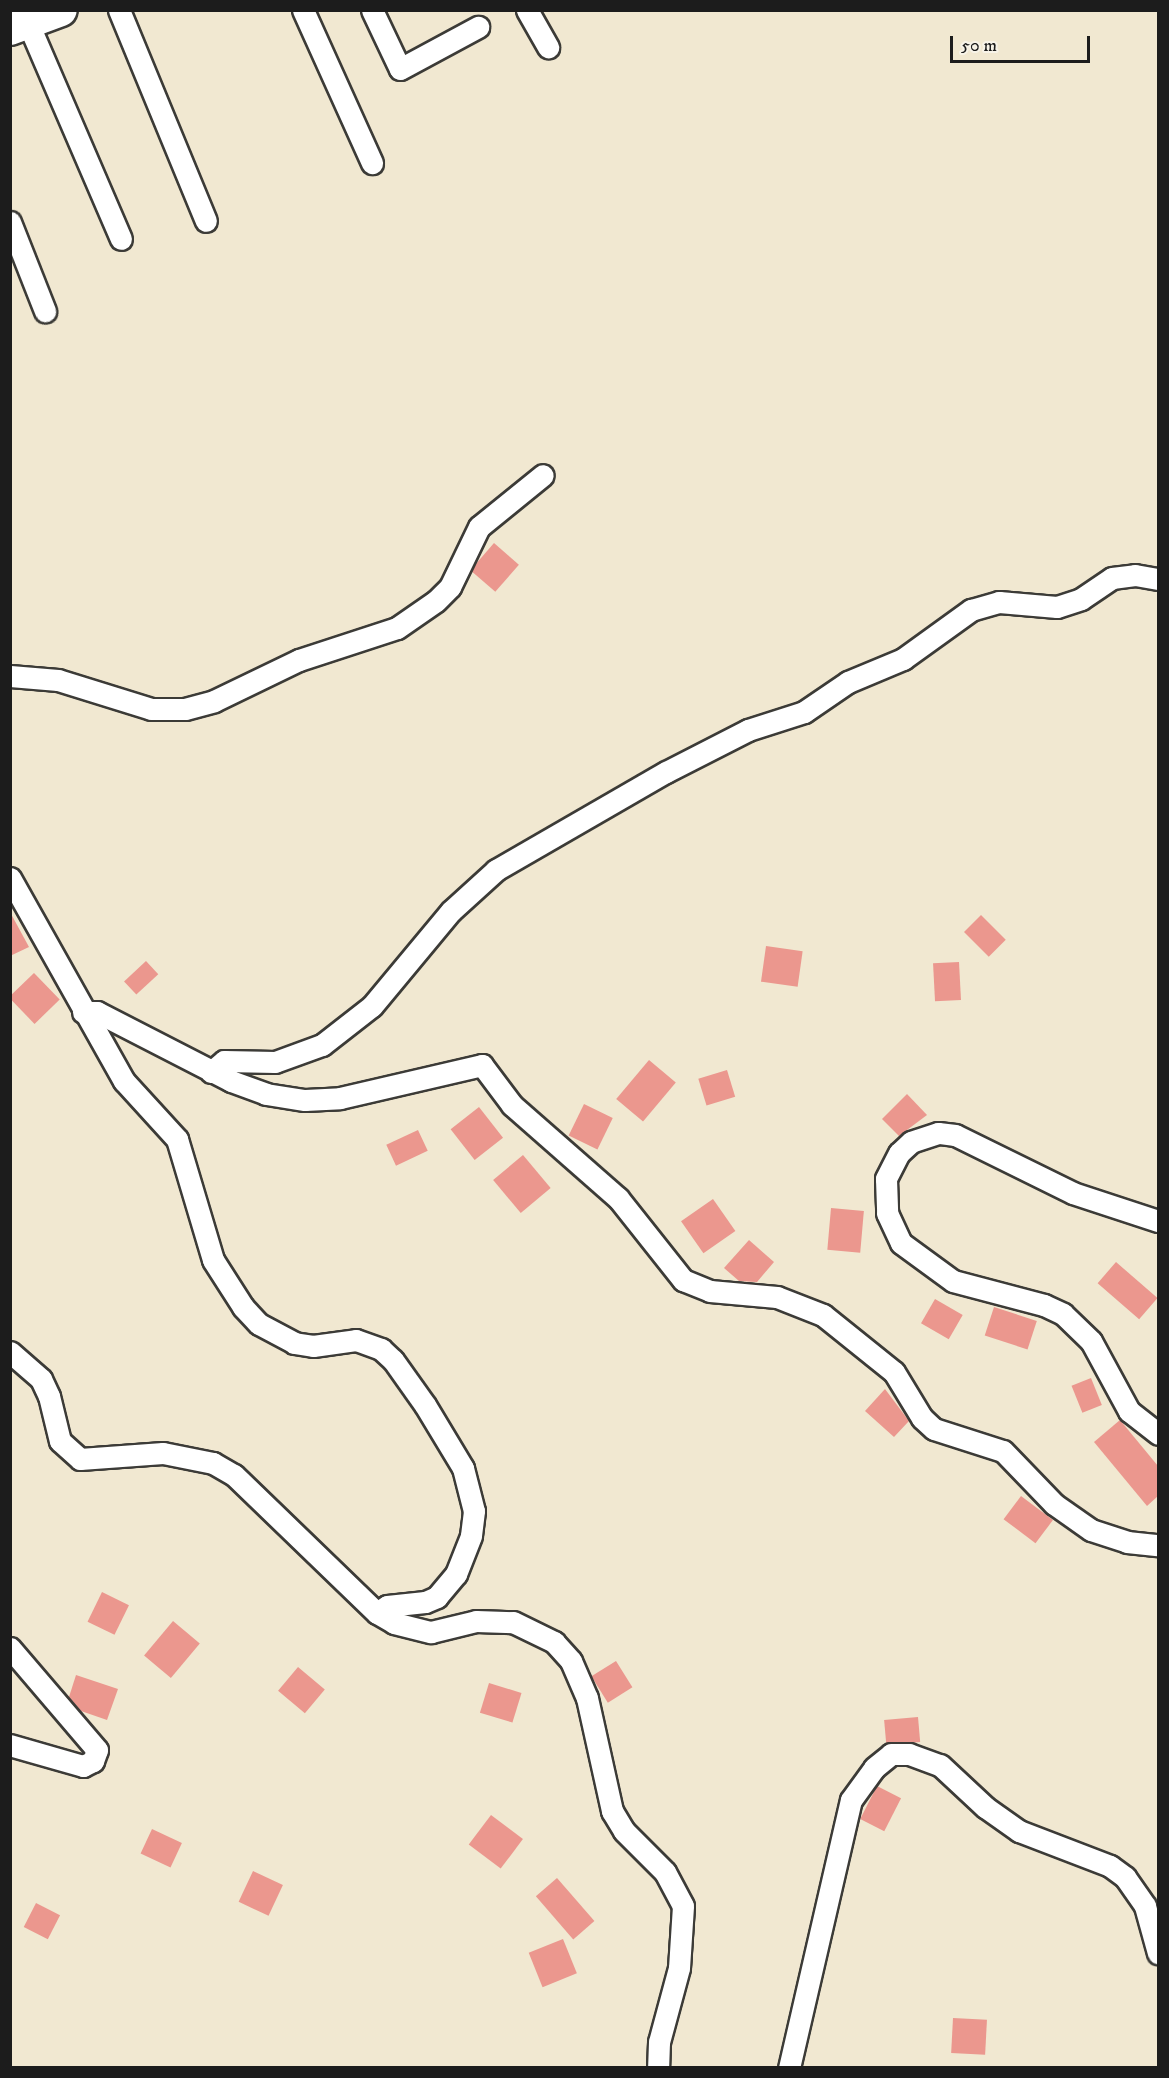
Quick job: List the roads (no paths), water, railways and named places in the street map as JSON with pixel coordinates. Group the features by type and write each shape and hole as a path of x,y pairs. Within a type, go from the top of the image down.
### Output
{"highway":[{"path":"19,26 61,10"}],"street":[{"path":"119,10 206,221"},
{"path":"303,10 372,163"},
{"path":"372,10 400,69 478,27"},
{"path":"527,10 548,47"},
{"path":"19,26 121,239"},
{"path":"10,222 45,311"},
{"path":"10,676 58,680 151,709 185,709 214,701 299,660 397,628 436,601 450,587 479,527 543,475"},
{"path":"211,1072 224,1061 275,1062 322,1045 372,1005 451,911 496,870 676,767 748,730 804,712 848,682 903,659 971,610 999,602 1057,607 1081,599 1112,578 1135,575 1158,579"},
{"path":"10,878 83,1012 124,1081 177,1139 213,1260 243,1307 259,1324 294,1342 313,1346 356,1340 381,1349 393,1360 425,1405 463,1468 474,1511 471,1536 456,1574 437,1597 425,1602 387,1606 377,1613"},
{"path":"83,1012 97,1012 211,1072 266,1094 305,1100 340,1098 482,1065 512,1105 618,1198 683,1280 710,1291 777,1298 823,1315 894,1372 922,1418 933,1429 1003,1451 1054,1504 1091,1530 1127,1542 1158,1545"},
{"path":"1158,1221 1073,1193 955,1135 924,1136 900,1153 886,1179 884,1195 893,1229 902,1243 953,1281 1044,1305 1063,1314 1091,1341 1129,1411 1158,1434"},
{"path":"10,1352 41,1379 60,1441 69,1453 93,1461 163,1453 213,1463 257,1495 377,1613 394,1623 431,1632 476,1621 513,1622 554,1642 572,1661 587,1698 612,1811 624,1831 665,1872 683,1906 679,1968 659,2042 658,2067"},
{"path":"10,1648 97,1750 93,1761 77,1766 10,1745"},
{"path":"789,2067 851,1800 874,1768 891,1754 909,1754 940,1765 985,1807 1019,1831 1110,1866 1125,1877 1145,1906 1158,1953"}]}
